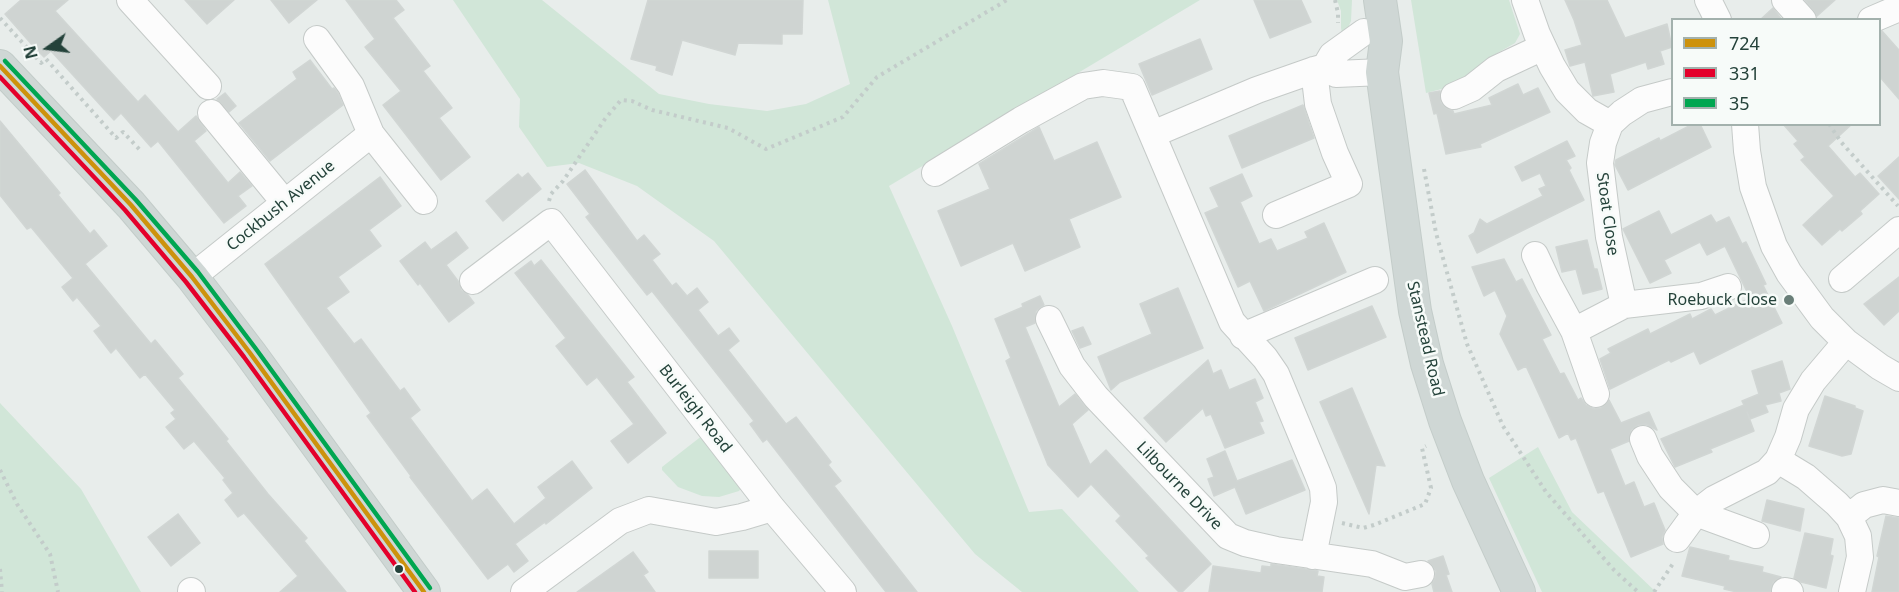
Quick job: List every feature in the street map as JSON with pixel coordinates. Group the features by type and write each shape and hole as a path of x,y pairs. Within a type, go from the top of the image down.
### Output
{"main road":[{"name":"Stanstead Road","path":"1359,0 1367,45 1383,72"},
{"name":"Stanstead Road","path":"1380,0 1386,41 1383,72 1415,310 1427,364 1450,436 1468,482 1520,592"},
{"path":"0,66 131,205 192,277 424,592"}],"street":[{"path":"130,0 208,86"},
{"path":"1525,0 1543,47 1567,91 1587,111 1610,124 1622,112 1642,100 1671,92"},
{"path":"1708,0 1717,18"},
{"path":"1785,0 1801,18"},
{"path":"1876,18 1899,8"},
{"path":"1153,134 1257,90 1319,69 1364,32"},
{"path":"316,39 351,86 370,134 424,201"},
{"path":"1454,96 1472,88 1496,69 1543,47"},
{"path":"1319,69 1336,74 1383,72"},
{"path":"1276,215 1349,184 1335,153 1318,104 1319,69"},
{"path":"935,173 1021,120 1083,86 1103,83 1132,87 1232,322 1265,358 1280,384 1323,488 1324,502 1313,556"},
{"path":"211,113 285,203"},
{"name":"Stoat Close","path":"1610,124 1603,143 1600,163 1609,237 1624,305"},
{"path":"1745,126 1754,187 1774,246 1789,273 1822,318 1846,342 1880,368 1899,378"},
{"name":"Cockbush Avenue","path":"192,277 370,134"},
{"name":"Burleigh Road","path":"474,281 551,222 772,508 843,592"},
{"path":"1842,279 1899,230"},
{"path":"1535,255 1574,331 1596,394"},
{"path":"1243,336 1375,280"},
{"path":"1574,331 1624,305 1701,296 1728,287"},
{"name":"Lilbourne Drive","path":"1049,319 1072,366 1096,397 1228,536 1245,543 1347,562 1372,564 1405,577 1421,574"},
{"path":"1677,539 1696,513 1714,499 1767,472 1779,460 1796,409 1813,381 1846,342"},
{"path":"1643,439 1650,456 1671,488 1696,513 1756,535"},
{"path":"1779,460 1806,477 1849,517 1858,536 1860,557 1852,592"},
{"path":"1849,517 1864,505 1884,500 1899,502"},
{"path":"524,592 620,521 649,510 716,522 742,518 772,508"}],"path":[{"path":"552,194 621,100 632,101 652,110 728,128 766,149 843,117 877,77 1007,0"},
{"path":"0,18 41,63 46,59 116,138 123,132 141,151"},
{"path":"1830,126 1841,142 1899,207"},
{"path":"1424,168 1436,233 1467,344 1503,426 1545,492 1614,570 1638,592"},
{"path":"1321,519 1363,528 1425,504 1431,488 1422,448 1450,436"},
{"path":"0,470 50,555 58,592"},
{"path":"1654,592 1681,552 1677,539"},
{"path":"0,568 2,592"}],"green space":[{"path":"453,0 542,0 659,94 709,104 767,111 806,104 850,84 828,0 1200,0 889,186 952,326 1029,512 1062,509 1139,592 1022,592 975,554 714,241 637,186 579,163 547,167 519,127 520,99"},
{"path":"1337,0 1352,0 1351,21 1343,39 1341,11"},
{"path":"1411,0 1509,0 1520,34 1515,43 1494,55 1461,84 1426,93"},
{"path":"0,403 81,489 141,592 0,592"},
{"path":"703,435 741,488 739,491 719,497 702,496 678,487 662,470 662,467"},
{"path":"1538,447 1572,512 1656,592 1542,592 1489,478"}],"building":[{"path":"21,0 68,0 55,11 138,102 145,95 178,132 196,116 206,131 194,141 228,183 240,172 252,186 238,196 246,206 224,223 158,141 151,147 121,113 114,120 51,51 44,57 34,47 5,14"},
{"path":"185,0 234,0 207,24"},
{"path":"271,0 317,0 289,23"},
{"path":"346,0 396,0 404,10 393,18 430,66 423,71 452,108 439,118 470,157 441,180 383,105 401,91 365,47 375,39"},
{"path":"648,0 803,0 802,34 782,34 782,44 738,43 735,55 682,40 672,75 656,70 657,66 631,59"},
{"path":"1254,0 1301,0 1311,22 1270,38"},
{"path":"1565,0 1607,0 1625,38 1667,24 1671,47 1660,51 1664,64 1648,69 1646,62 1610,74 1614,92 1593,96 1585,62 1570,66 1565,50 1582,45"},
{"path":"1805,0 1835,0 1817,16"},
{"path":"1773,8 1780,18 1762,18"},
{"path":"1881,32 1899,50 1899,99 1881,78"},
{"path":"1200,39 1212,69 1152,95 1139,64"},
{"path":"310,60 332,89 334,88 338,93 343,105 270,161 239,123 297,79 293,72"},
{"path":"1518,84 1523,95 1538,88 1550,112 1480,144 1481,147 1446,154 1437,113 1434,114 1429,93 1440,91 1441,103 1454,114 1492,105 1489,98"},
{"path":"225,93 236,106 229,112 217,99"},
{"path":"1303,105 1314,138 1242,168 1229,136"},
{"path":"0,121 60,193 58,195 90,234 94,230 107,246 85,264 151,344 155,340 183,374 178,378 228,439 226,441 268,494 307,538 304,541 346,592 280,592 298,576 244,513 238,517 225,500 233,493 223,480 225,478 194,441 184,449 166,427 176,419 171,413 175,410 145,374 140,378 116,348 111,353 94,331 101,326 77,297 73,301 62,287 73,278 31,227 27,229 0,195"},
{"path":"1689,126 1701,126 1711,147 1628,190 1615,165 1616,160 1659,138 1660,141"},
{"path":"1785,126 1850,126 1828,146 1855,177 1860,173 1879,194 1860,211 1862,214 1822,245 1803,225 1834,196 1801,160 1805,157 1794,144 1798,141"},
{"path":"1039,127 1054,161 1097,142 1121,197 1069,219 1080,247 1025,271 1013,243 961,266 938,211 990,189 979,164"},
{"path":"1567,141 1575,156 1566,160 1584,200 1477,253 1469,236 1474,233 1480,219 1487,224 1543,196 1539,189 1546,186 1540,173 1522,181 1515,167"},
{"path":"1899,157 1899,199 1878,176"},
{"path":"585,170 637,241 644,235 660,254 652,260 672,286 676,283 687,296 697,288 708,302 698,310 718,336 729,328 739,341 728,350 786,424 796,417 831,462 828,465 841,481 834,486 917,592 886,592 767,439 763,442 750,424 754,421 652,291 647,295 632,276 586,217 590,214 567,184"},
{"path":"528,173 541,189 503,221 486,201 518,174 522,178"},
{"path":"1242,174 1252,196 1240,202 1259,244 1271,239 1277,251 1308,238 1305,232 1324,223 1346,272 1264,311 1250,281 1238,287 1205,213 1219,207 1210,188"},
{"path":"380,177 401,206 369,230 381,246 338,277 349,292 326,308 354,344 361,339 400,391 404,388 420,410 410,418 472,501 487,489 514,524 546,498 538,487 572,461 592,488 546,524 545,522 515,544 528,561 514,572 508,564 488,579 410,477 367,416 371,413 265,264"},
{"path":"1659,211 1671,235 1711,215 1716,223 1729,217 1742,244 1746,242 1766,284 1763,285 1782,323 1700,364 1694,351 1671,362 1669,360 1610,389 1600,359 1611,353 1608,349 1648,329 1650,334 1690,314 1692,319 1711,309 1715,315 1750,298 1725,246 1707,255 1700,242 1664,260 1671,273 1650,283 1623,229"},
{"path":"456,232 468,248 446,265 458,281 461,290 474,303 449,322 420,283 418,285 400,261 425,242 431,250"},
{"path":"1587,240 1602,289 1583,294 1576,269 1562,272 1556,247"},
{"path":"1504,259 1516,282 1522,279 1551,335 1542,339 1560,374 1564,373 1578,400 1581,398 1586,405 1594,409 1601,408 1609,400 1621,423 1649,412 1657,430 1646,424 1638,425 1631,430 1629,441 1610,449 1625,486 1634,482 1644,507 1654,503 1665,530 1662,537 1663,544 1631,557 1604,491 1598,493 1576,438 1571,440 1568,433 1559,438 1526,366 1518,370 1500,334 1507,316 1495,290 1484,296 1472,267"},
{"path":"541,260 634,377 627,382 666,433 628,463 611,441 634,424 597,377 587,385 556,346 566,338 515,273 531,261 534,266"},
{"path":"1899,277 1899,311 1884,325 1864,304"},
{"path":"1178,288 1203,348 1120,382 1111,390 1098,357 1152,334 1140,304"},
{"path":"1040,296 1044,305 1036,311 1035,323 1025,327 1059,407 1075,394 1088,410 1072,424 1090,465 1106,450 1211,564 1182,592 1179,592 1146,558 1149,556 1116,521 1121,516 1091,484 1078,497 1048,465 1006,361 1011,358 995,319 1023,307 1022,304"},
{"path":"1372,306 1386,337 1308,370 1295,338"},
{"path":"1083,327 1091,344 1080,348 1072,331"},
{"path":"1208,360 1213,374 1221,370 1229,390 1255,379 1263,398 1255,402 1263,421 1259,422 1264,433 1225,448 1211,414 1206,416 1203,408 1166,442 1144,418"},
{"path":"1782,361 1790,389 1779,393 1781,401 1765,405 1768,412 1750,419 1747,412 1754,431 1710,449 1712,452 1675,467 1661,439 1744,405 1742,401 1759,394 1752,371"},
{"path":"1352,388 1385,466 1376,465 1369,514 1320,402"},
{"path":"1825,396 1863,411 1851,454 1842,456 1809,446"},
{"path":"1225,451 1237,481 1292,460 1305,490 1246,514 1235,487 1214,496 1208,479 1214,477 1207,459"},
{"path":"1767,500 1804,509 1800,531 1762,521"},
{"path":"178,514 200,543 171,566 148,537"},
{"path":"1886,516 1899,518 1899,592 1872,592 1879,557 1877,556"},
{"path":"1805,533 1833,539 1830,555 1833,556 1826,588 1794,578"},
{"path":"1690,547 1729,556 1728,560 1763,567 1762,572 1781,577 1773,582 1770,592 1737,592 1724,589 1725,586 1682,576"},
{"path":"709,551 758,551 758,578 709,578"},
{"path":"633,552 648,572 643,575 655,592 577,592"},
{"path":"1443,556 1452,592 1434,592 1432,584 1436,571 1428,561"},
{"path":"1271,564 1318,571 1317,576 1324,577 1322,592 1209,592 1213,566 1261,573 1262,566 1271,567"}],"transit line":[{"name":"35","path":"5,61 136,200 198,272 430,588"},
{"name":"724","path":"0,66 131,205 192,277 424,592"},
{"name":"331","path":"0,77 125,210 186,282 244,357 415,592"}],"place":[{"name":"Roebuck Close","path":"1789,300"}]}
